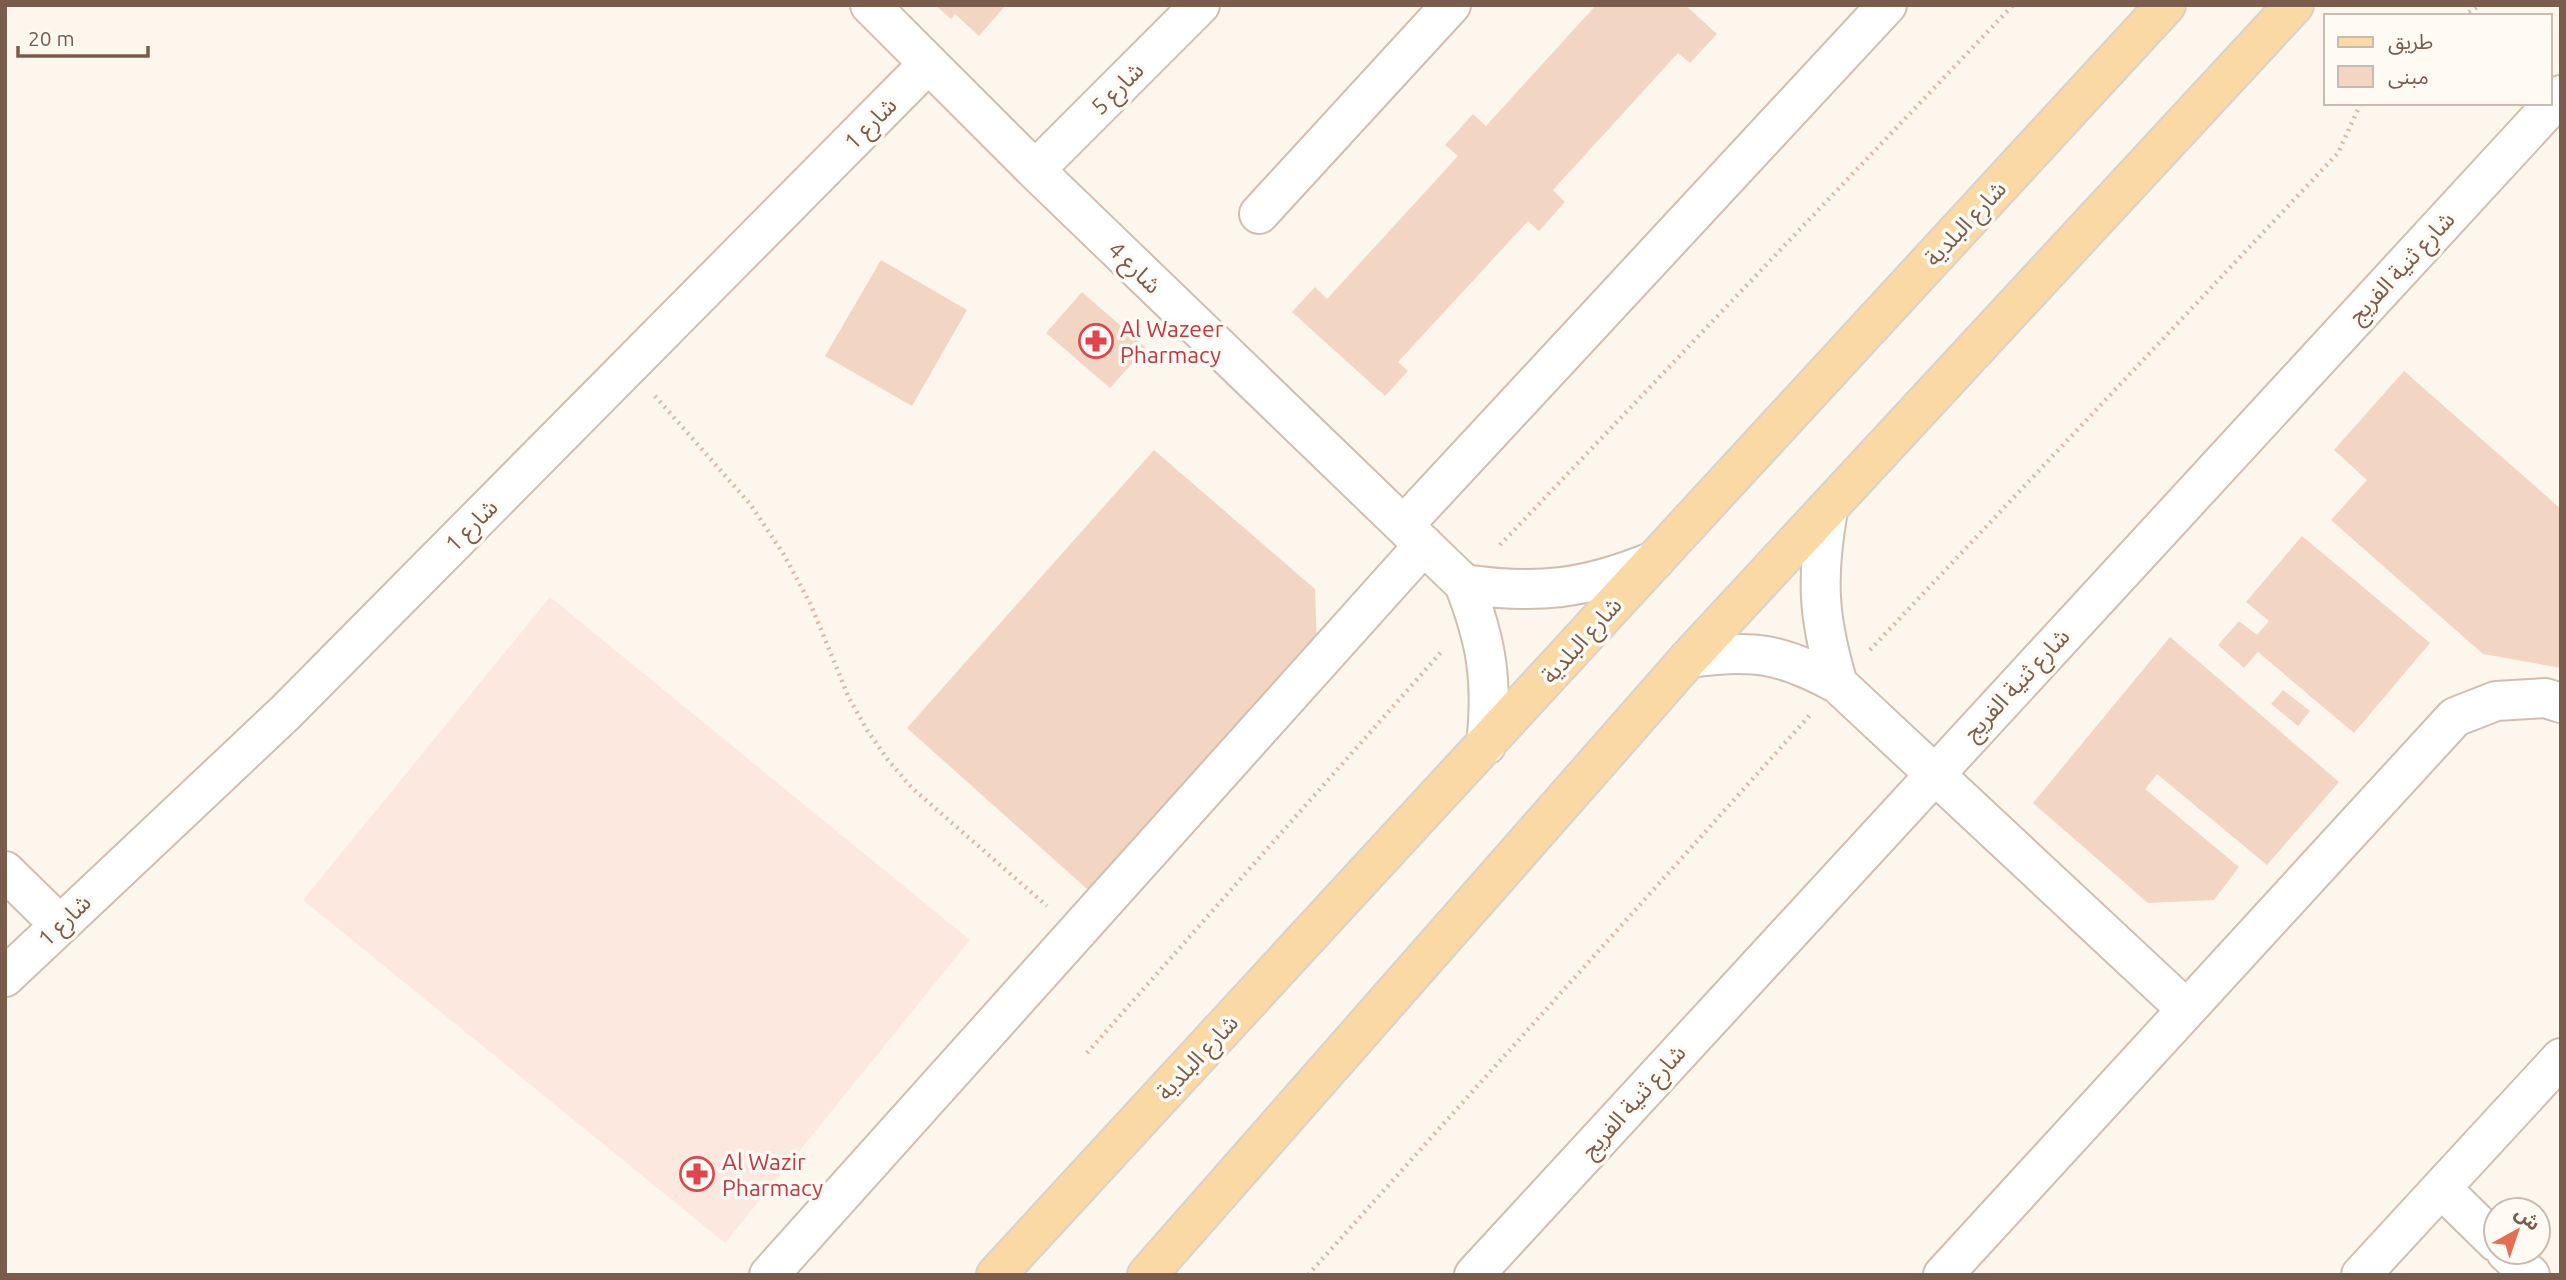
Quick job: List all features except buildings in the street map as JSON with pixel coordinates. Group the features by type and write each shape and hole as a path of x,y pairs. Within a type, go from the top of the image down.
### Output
{"main road":[{"name":"شارع البلدية","path":"996,1275 2166,5"},
{"path":"1147,1275 1689,658 2294,5"}],"street":[{"name":"شارع 4","path":"870,5 1035,170 1414,535 1470,598"},
{"name":"شارع 5","path":"1035,170 1200,5"},
{"path":"1259,214 1451,5"},
{"path":"769,1275 1076,932 1414,535 1887,5"},
{"name":"شارع 1","path":"5,978 59,924 285,713 928,64"},
{"name":"شارع ثنية الفريج","path":"1474,1275 2552,105"},
{"path":"1828,510 1820,554 1820,598 1825,642 1838,684"},
{"path":"1486,745 1490,712 1489,678 1485,646 1470,598 1502,589 1541,590 1580,585 1618,576 1654,561"},
{"path":"1689,658 1727,652 1766,655 1803,666 1838,684 2186,1009"},
{"path":"1944,1275 2455,718 2496,701 2545,698 2561,703"},
{"path":"5,871 59,924"},
{"path":"2361,1275 2561,1058"},
{"path":"2441,1188 2482,1228"}],"path":[{"path":"1087,1053 1470,598 2013,5"},
{"path":"1308,1275 1838,684 2338,153 2360,105"},
{"path":"628,367 743,495 783,553 811,605 849,698 888,760 912,788 1076,932"}],"shaded area":[{"path":"550,597 970,940 725,1243 303,900"}],"place":[{"name":"Al Wazeer Pharmacy","path":"1096,341"},
{"name":"Al Wazir Pharmacy","path":"697,1174"}]}
